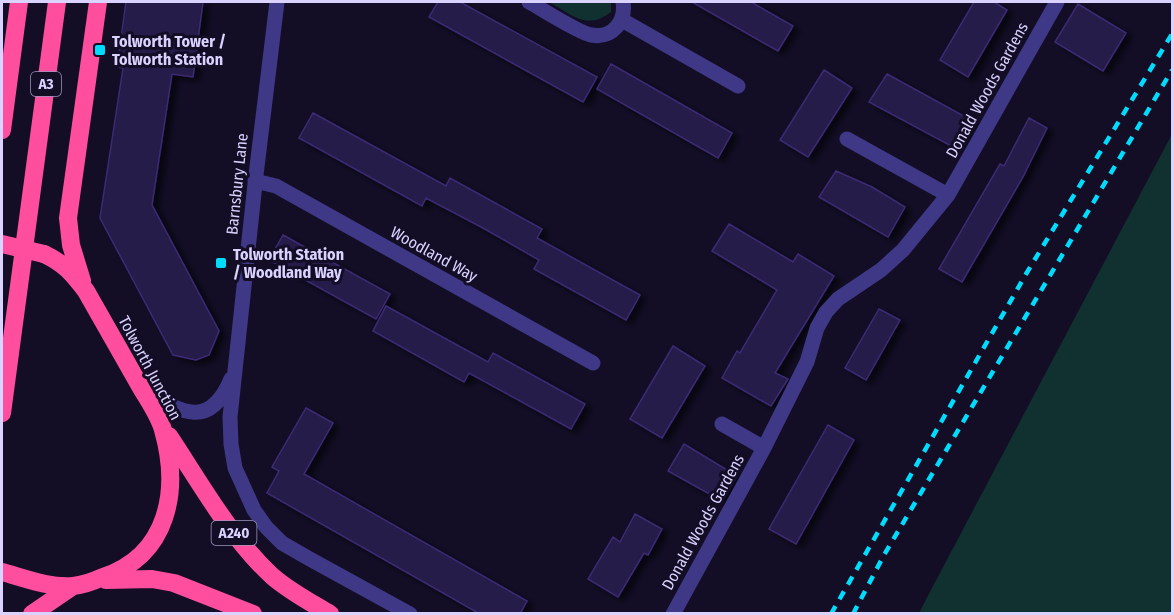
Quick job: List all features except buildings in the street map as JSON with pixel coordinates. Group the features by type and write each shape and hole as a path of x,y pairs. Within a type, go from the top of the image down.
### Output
{"highway":[{"name":"A3","path":"2,130 19,2"},
{"name":"A3","path":"2,413 57,2"},
{"path":"86,291 71,245 68,218 98,2"},
{"name":"Tolworth Junction","path":"2,244 44,254 58,260 86,291 163,427 170,458 171,490 169,505 152,542 132,563 114,573 73,586 50,585 2,572"},
{"name":"A240","path":"163,427 246,549 273,577 330,614"},
{"name":"A240","path":"92,581 126,578 174,583 253,614"},
{"path":"32,614 73,586"}],"street":[{"name":"Barnsbury Lane","path":"277,2 230,417 235,468 254,510 266,527 282,543 410,614"},
{"path":"529,2 591,35 611,32 618,28 625,12 623,2"},
{"name":"Donald Woods Gardens","path":"673,614 764,448 807,362 817,328 826,312 838,299 881,270 903,250 948,195 1057,2"},
{"path":"622,20 738,86"},
{"path":"846,139 948,195"},
{"name":"Woodland Way","path":"255,181 276,186 593,363"},
{"name":"Barnsbury Lane","path":"142,389 182,411 191,413 201,411 221,399 235,371"},
{"name":"Donald Woods Gardens","path":"722,424 764,448"}],"green space":[{"path":"549,2 611,2 611,12 602,18 587,21"},
{"path":"1172,134 1172,613 919,613 932,588"}],"railway":[{"path":"831,614 1026,274 1172,34"},
{"path":"853,614 884,555 1172,70"}],"place":[{"name":"Tolworth Tower / Tolworth Station","path":"100,50"},
{"name":"Tolworth Station / Woodland Way","path":"221,263"}]}
